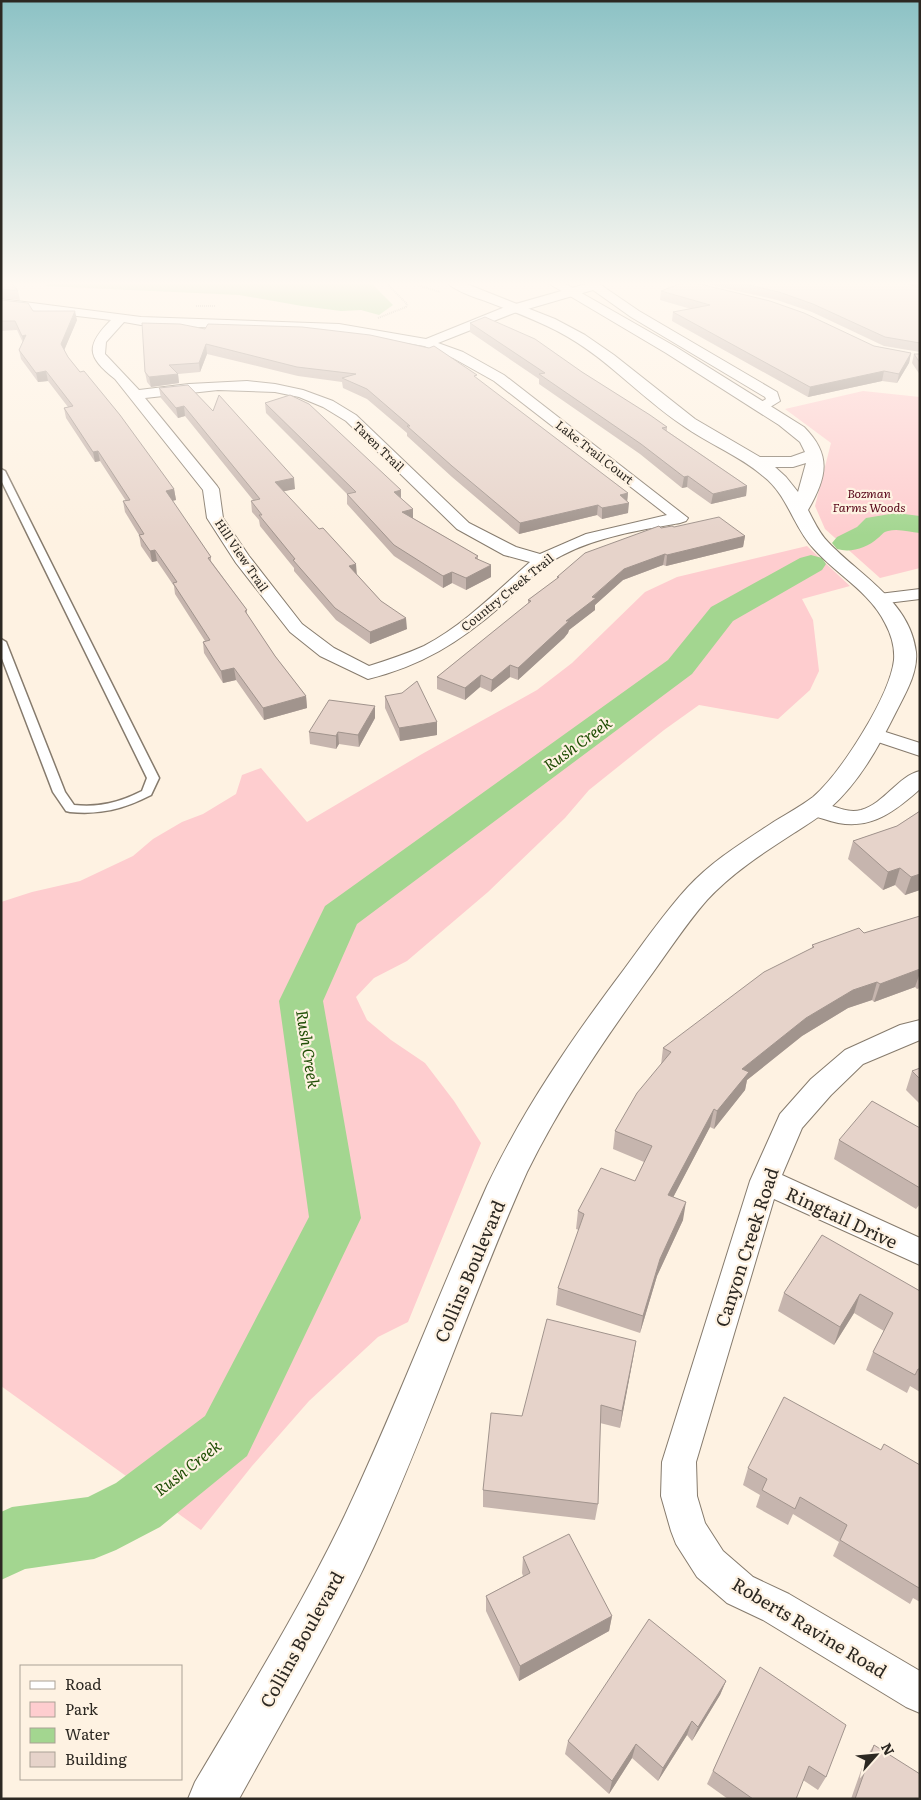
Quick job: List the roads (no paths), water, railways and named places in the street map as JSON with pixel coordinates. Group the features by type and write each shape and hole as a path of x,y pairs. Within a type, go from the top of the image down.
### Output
{"street":[{"name":"Hill View Trail","path":"108,367 120,376 211,489 215,518 242,560 296,628 328,652 368,673"},
{"name":"Lake Trail Court","path":"480,367 500,378 680,518"},
{"name":"Collins Boulevard","path":"212,1799 295,1653 358,1534 513,1166 555,1091 581,1050 692,900 731,863 815,808 854,766 900,682 905,655 900,631 889,610 817,541 805,524 800,508 782,483 754,462 684,419 620,367"},
{"path":"698,367 762,406 803,434 815,454 812,477 800,508"},
{"path":"724,367 772,395 773,401 762,406"},
{"name":"Taren Trail","path":"135,395 193,387 246,386 284,390 315,399 339,409 351,418 463,526 510,551 542,560"},
{"path":"754,462 793,462 815,454"},
{"name":"Country Creek Trail","path":"368,673 409,659 438,645 461,629 542,560 576,543 645,524 680,518"},
{"path":"879,599 920,594"},
{"path":"873,734 920,750"},
{"path":"815,808 841,817 871,815 884,809 920,777"},
{"name":"Canyon Creek Road","path":"689,1531 679,1496 679,1462 765,1182 790,1122 821,1087 854,1056 909,1032 920,1030"},
{"name":"Ringtail Drive","path":"765,1182 920,1252"},
{"name":"Roberts Ravine Road","path":"689,1531 710,1564 740,1590 776,1607 920,1693"}],"lane":[{"path":"1,470 153,778 147,793 127,803 90,811 70,808 59,792 1,642"}],"waterway":[{"name":"Rush Creek","path":"847,543 867,533 876,524 896,521 920,525"},
{"name":"Rush Creek","path":"1,1548 12,1539 94,1528 138,1505 226,1436 335,1218 301,1001 340,916 680,667 722,614 811,564"}],"park label":[{"name":"Bozman Farms Woods","path":"869,500"}]}
